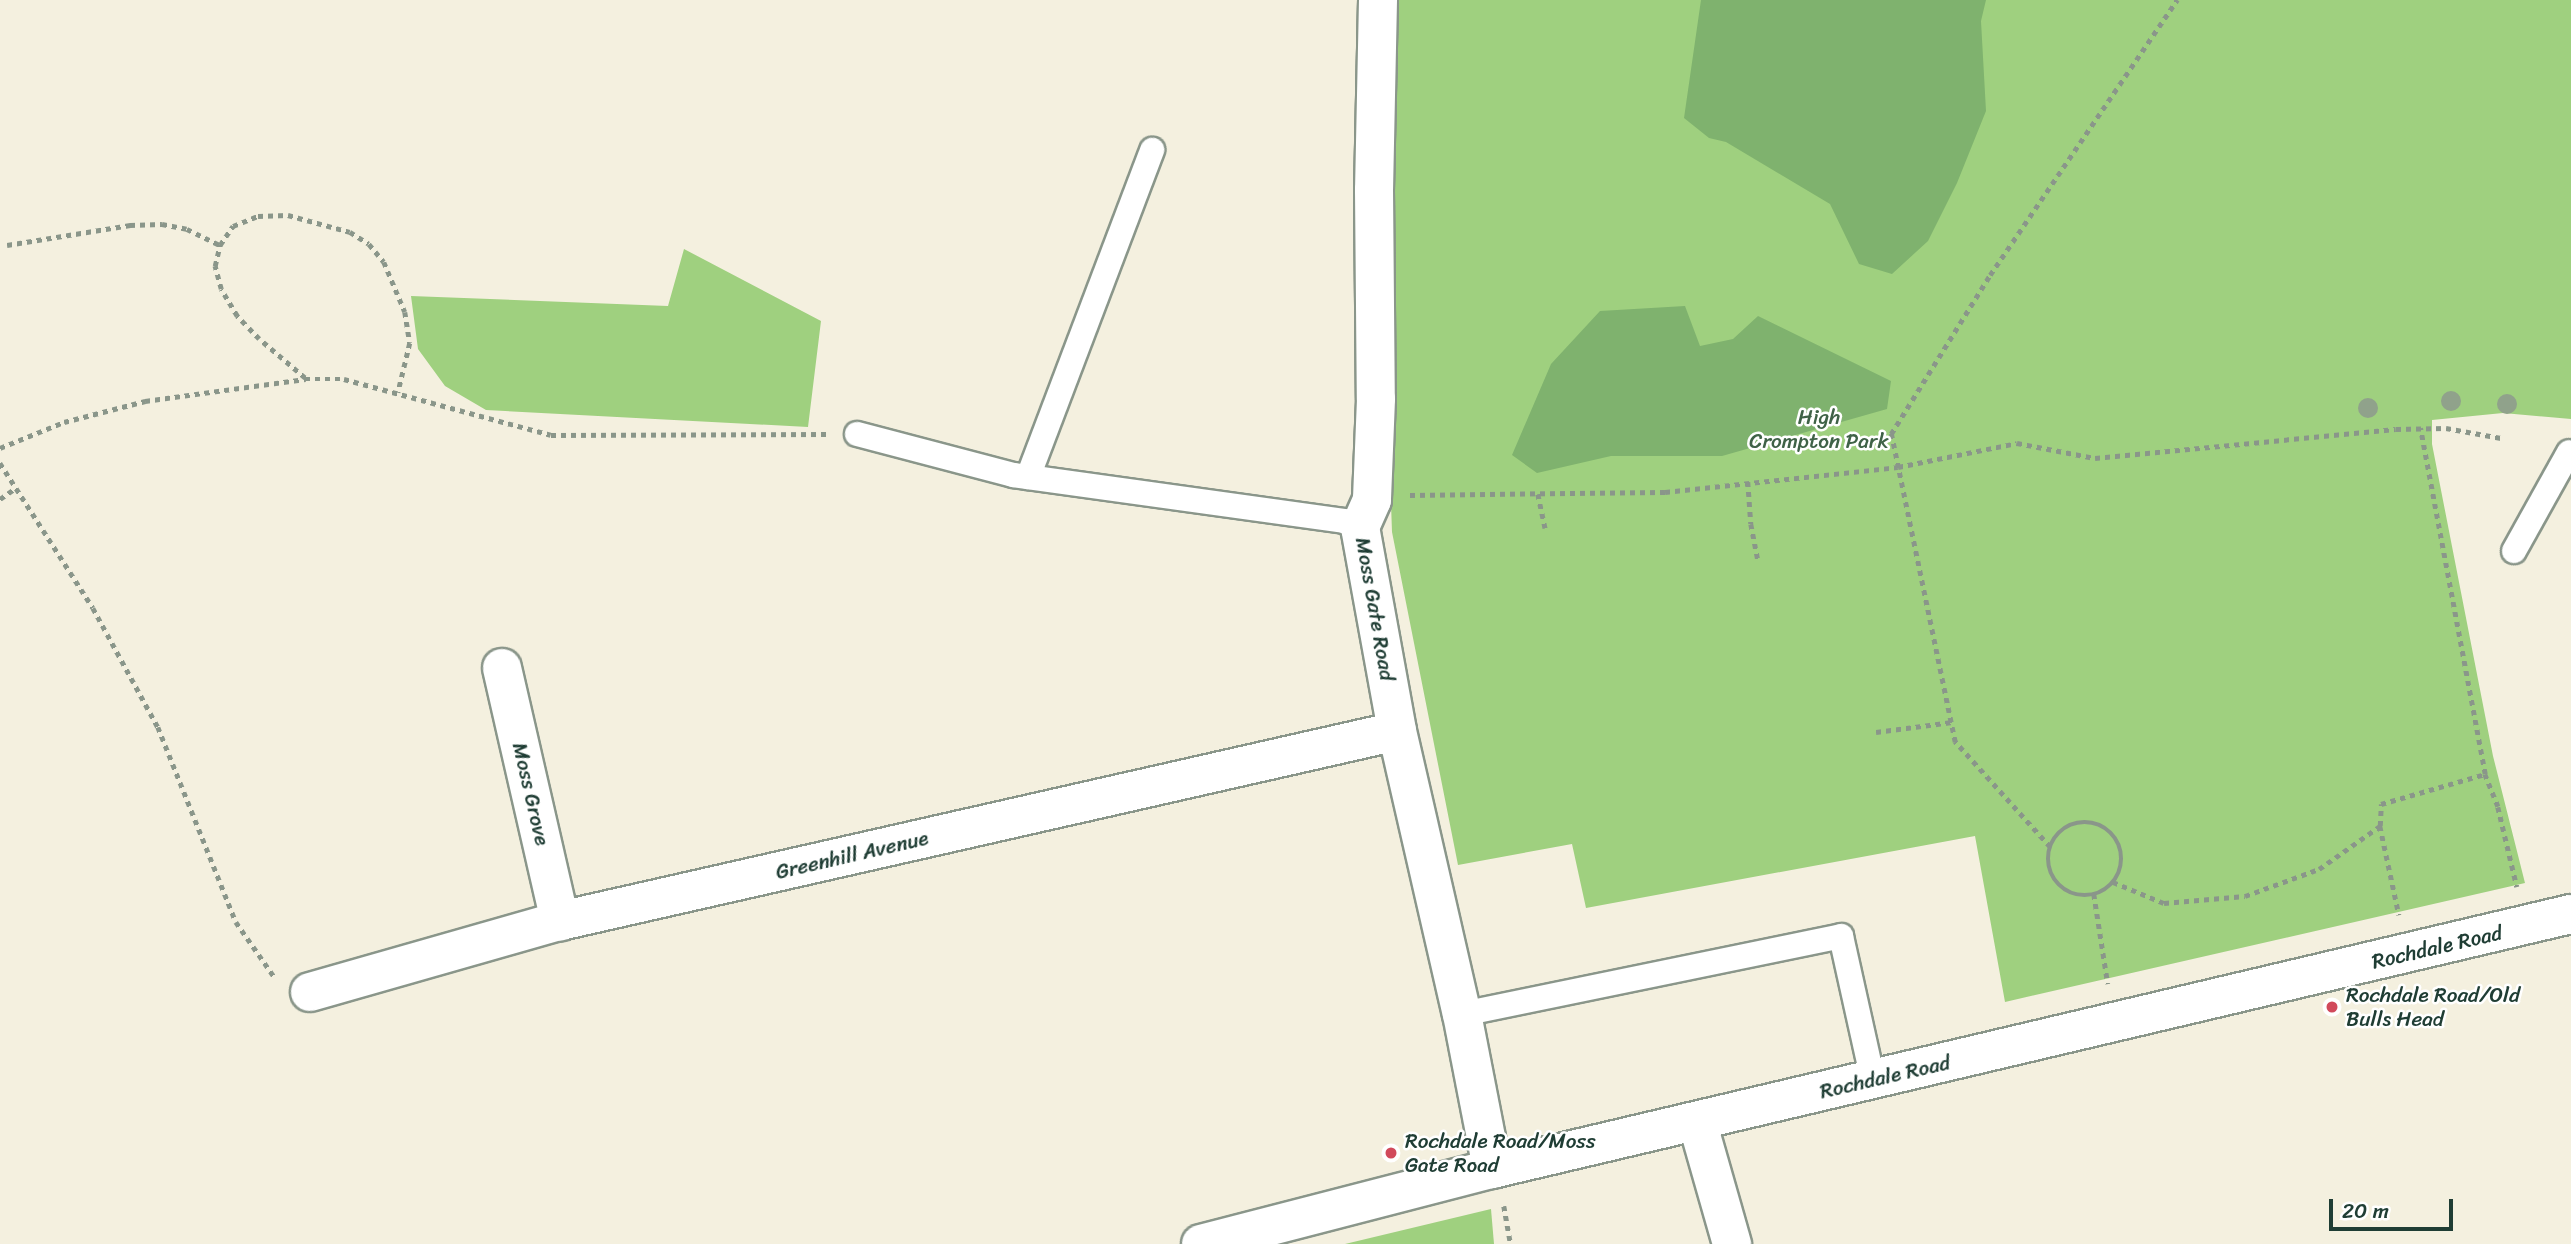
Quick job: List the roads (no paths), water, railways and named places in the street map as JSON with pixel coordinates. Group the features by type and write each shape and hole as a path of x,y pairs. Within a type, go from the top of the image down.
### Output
{"street":[{"name":"Moss Gate Road","path":"1378,0 1374,190 1376,399 1366,513 1397,731 1462,1014 1492,1169"},
{"name":"Moss Grove","path":"502,668 560,921"},
{"name":"Greenhill Avenue","path":"310,992 560,921 1397,731"},
{"name":"Rochdale Road","path":"1201,1244 1492,1169 2571,914"},
{"path":"1697,1121 1732,1244"}],"lane":[{"path":"1028,477 1152,150"},
{"path":"857,434 1028,477 1331,519 1366,513"},
{"path":"2515,551 2569,452"},
{"path":"1462,1014 1841,936 1873,1080"}],"place":[{"name":"Rochdale Road/Old Bulls Head","path":"2332,1007"},
{"name":"Rochdale Road/Moss Gate Road","path":"1391,1153"}],"park label":[{"name":"High Crompton Park","path":"1819,429"}]}
